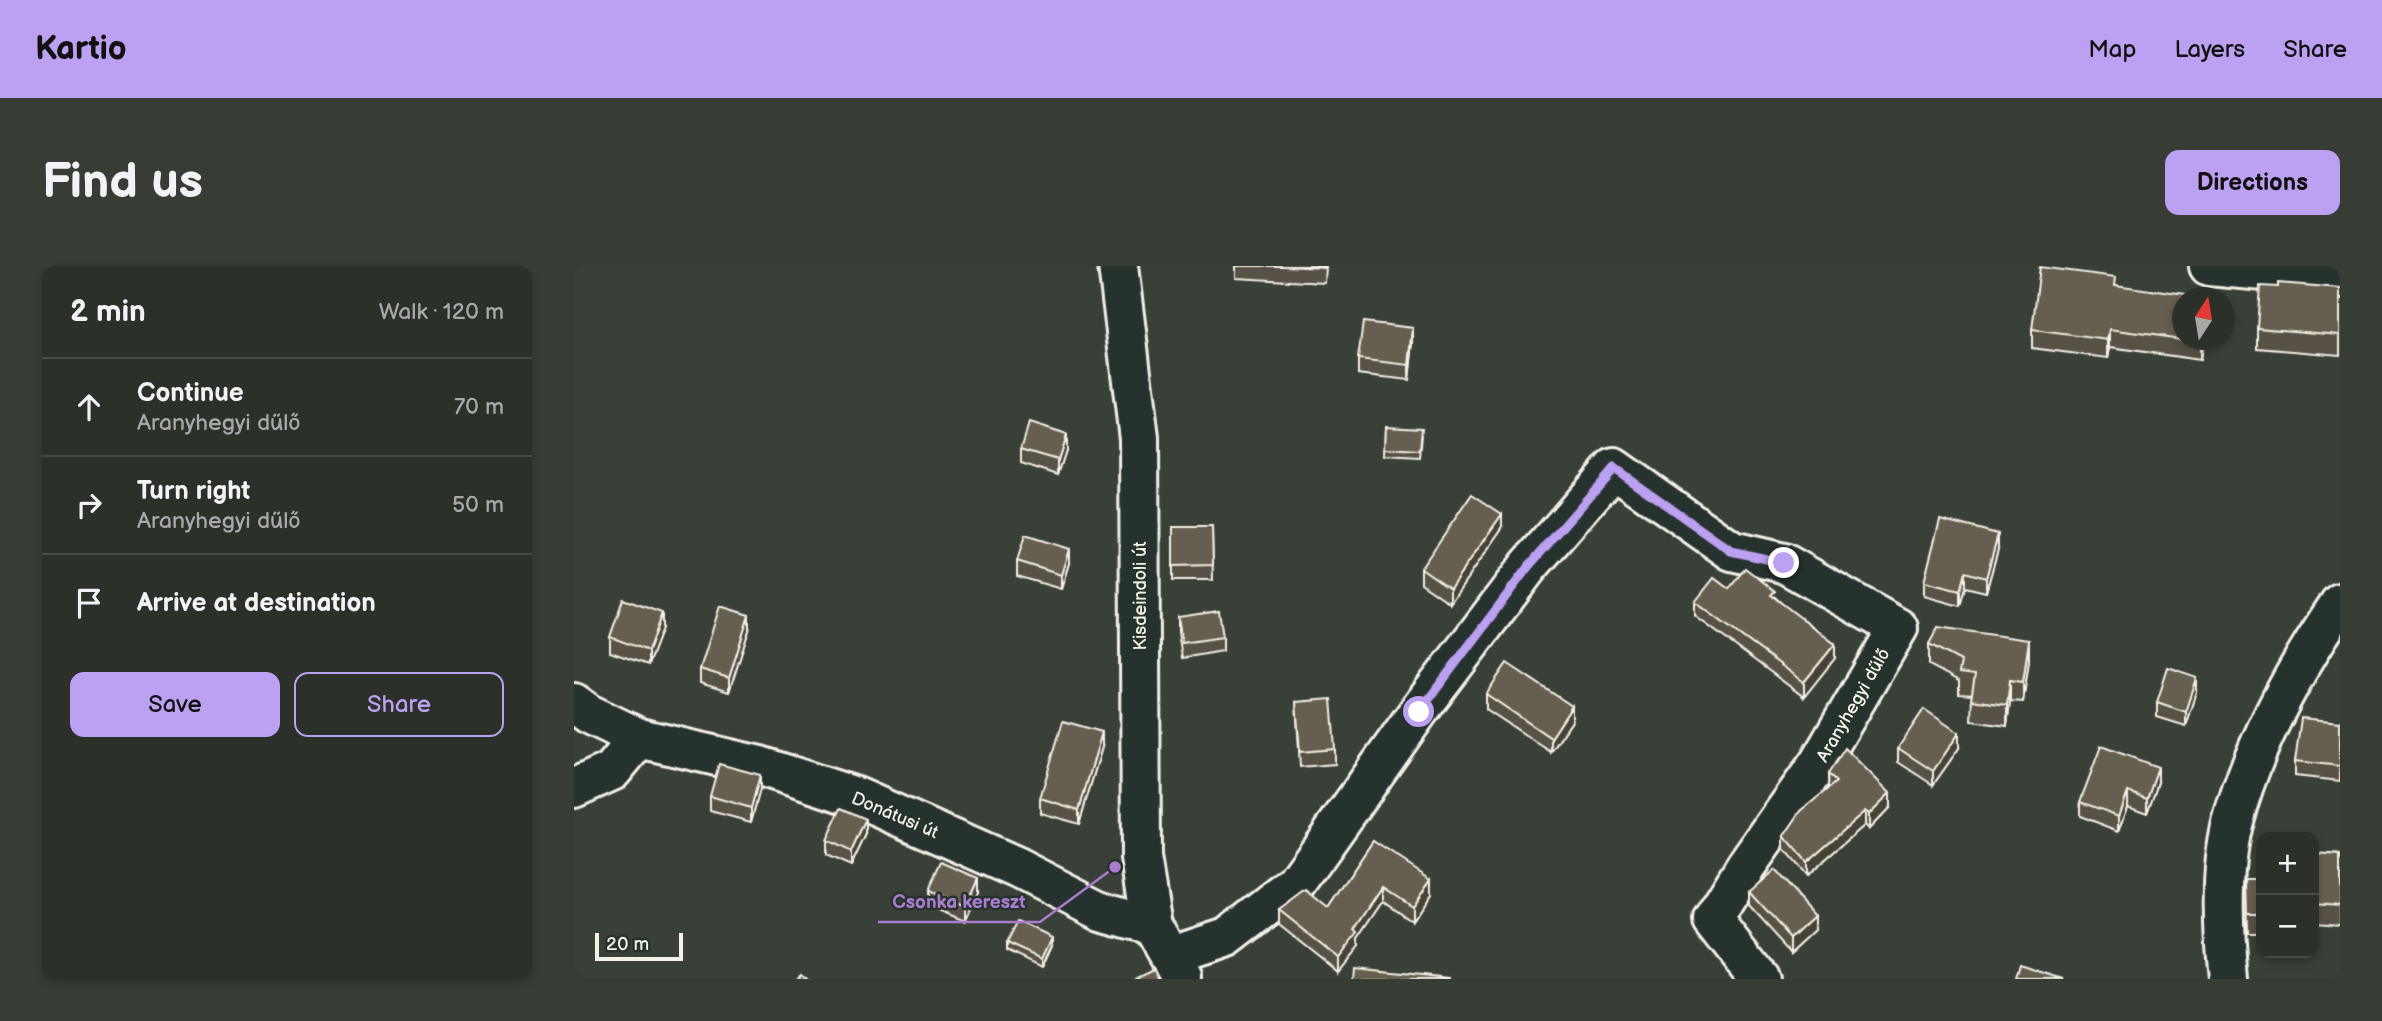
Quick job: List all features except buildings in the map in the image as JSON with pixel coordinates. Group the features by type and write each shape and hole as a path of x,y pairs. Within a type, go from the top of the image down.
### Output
{"street":[{"name":"Kisdeindoli út","path":"1118,266 1139,438 1141,858 1169,953"},
{"path":"2208,266 2340,278"},
{"name":"Aranyhegyi dűlő","path":"1169,953 1227,937 1296,884 1419,712 1528,567 1614,468 1731,551 1784,563 1898,628 1819,763 1746,866 1713,920 1759,979"},
{"path":"2228,979 2222,922 2232,825 2263,738 2307,651 2340,603"},
{"name":"Donátusi út","path":"574,703 589,714 639,738 760,766 856,797 1017,868 1101,911 1169,953"},
{"path":"574,788 612,771 639,738"}],"place":[{"name":"Csonka kereszt","path":"1115,867"}],"route":[{"path":"1419,712 1528,567 1614,468 1731,551 1784,563"}]}
